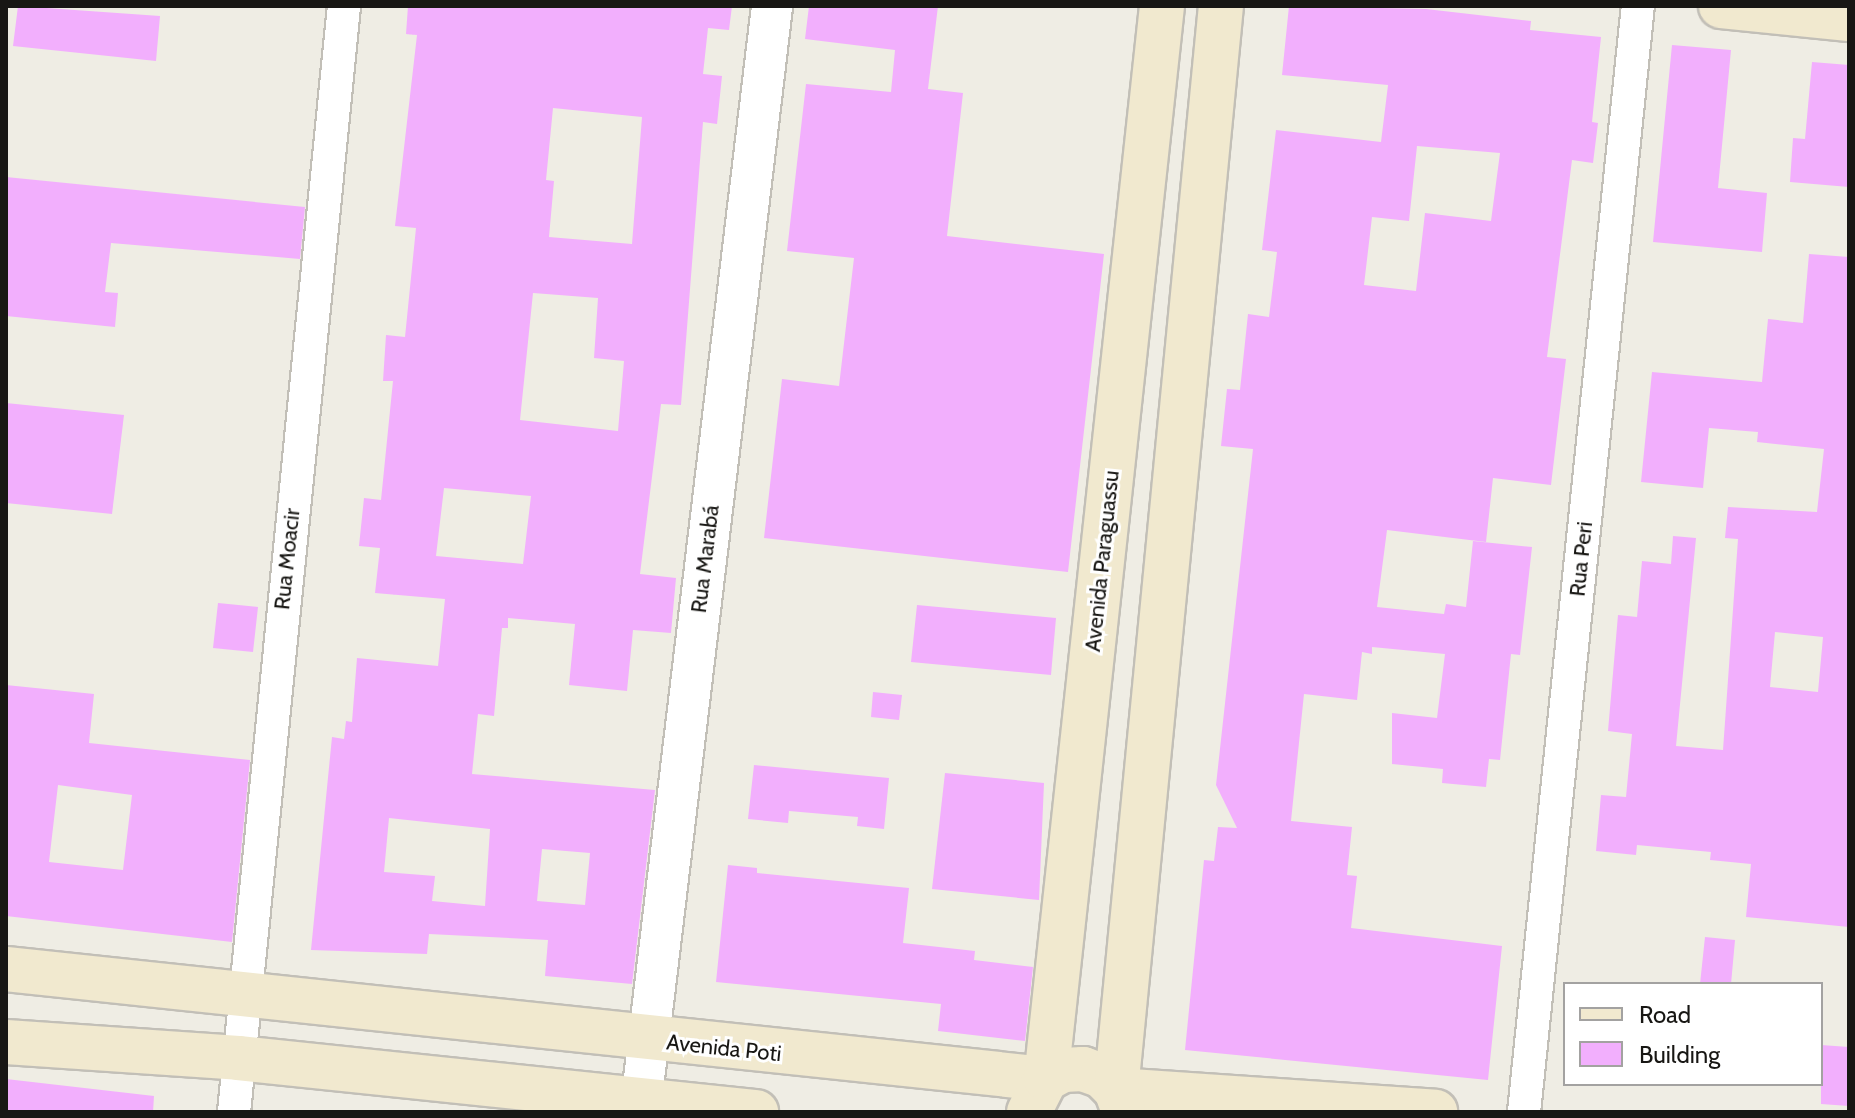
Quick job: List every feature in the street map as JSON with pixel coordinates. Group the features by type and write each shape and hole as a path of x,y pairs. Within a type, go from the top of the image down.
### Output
{"main road":[{"name":"Avenida Paraguassu","path":"1038,1096 1162,6"},
{"path":"1120,1101 1221,6"},
{"path":"1721,6 1849,19"},
{"name":"Avenida Poti","path":"6,969 243,991 646,1041 1038,1096 1063,1070 1083,1069 1102,1076 1120,1101 1435,1112"},
{"path":"6,1042 238,1058 641,1106 756,1112"}],"street":[{"name":"Rua Moacir","path":"234,1112 243,991 344,6"},
{"name":"Rua Marabá","path":"641,1106 646,1041 772,6"},
{"name":"Rua Peri","path":"1524,1112 1638,6"}],"building":[{"path":"18,6 160,16 156,61 13,46"},
{"path":"408,6 732,6 729,30 708,28 703,74 722,76 717,124 703,122 681,405 661,404 640,574 676,578 671,633 633,630 627,691 569,685 575,624 508,618 508,628 502,628 494,716 478,714 472,774 655,790 632,984 545,976 548,940 429,934 427,954 311,950 332,737 344,739 346,721 352,722 357,658 438,666 445,599 375,593 380,548 359,546 364,498 381,500 393,381 383,381 386,335 405,337 416,228 395,226 417,35 406,34","holes":["553,108 642,117 632,244 549,237 554,181 546,180","533,293 598,298 594,358 624,361 618,431 520,420","444,488 531,496 523,564 436,556","389,818 490,829 485,906 432,901 435,876 384,872","542,849 590,853 585,905 537,901"]},
{"path":"809,6 938,6 928,89 963,93 947,236 1104,254 1068,572 764,538 782,379 839,386 854,258 787,251 806,84 891,92 895,50 805,39"},
{"path":"1289,6 1426,9 1531,21 1530,30 1601,37 1592,122 1598,123 1593,163 1572,160 1547,357 1566,359 1551,485 1493,478 1486,542 1387,530 1377,607 1444,614 1446,604 1466,607 1473,541 1532,547 1520,655 1511,654 1500,760 1489,759 1486,787 1442,783 1443,769 1392,764 1392,713 1437,718 1445,654 1372,647 1372,654 1362,652 1357,700 1304,694 1291,821 1352,827 1347,875 1357,876 1351,928 1502,946 1488,1080 1185,1050 1204,860 1214,861 1218,827 1237,828 1216,785 1253,449 1221,446 1227,389 1240,390 1248,314 1269,317 1277,252 1262,250 1276,130 1381,142 1388,85 1282,75","holes":["1417,146 1500,153 1491,221 1425,213 1416,291 1364,285 1372,217 1409,221"]},
{"path":"1672,45 1731,50 1718,188 1767,193 1762,252 1653,242"},
{"path":"1812,62 1849,65 1849,187 1790,182 1793,138 1805,139"},
{"path":"6,177 305,207 300,259 111,243 105,292 118,293 115,327 6,316"},
{"path":"1809,254 1849,257 1849,927 1746,917 1751,864 1710,860 1711,852 1637,845 1636,855 1596,851 1601,795 1626,797 1632,734 1608,731 1618,615 1637,617 1642,561 1671,564 1673,536 1696,538 1676,746 1723,750 1738,539 1725,538 1728,507 1817,512 1824,449 1757,442 1758,432 1709,428 1703,488 1641,482 1652,372 1762,382 1768,319 1803,323","holes":["1775,632 1823,637 1818,692 1770,687"]},
{"path":"6,403 124,415 112,514 6,503"},
{"path":"218,603 258,607 253,652 213,648"},
{"path":"917,605 1056,618 1051,675 911,662"},
{"path":"6,685 94,694 89,743 250,760 232,942 6,916","holes":["58,785 132,795 123,870 49,862"]},
{"path":"873,692 902,695 899,720 871,717"},
{"path":"754,765 889,778 884,829 857,826 858,817 789,811 788,823 748,819"},
{"path":"945,773 1044,783 1039,900 932,889"},
{"path":"728,865 757,868 757,873 909,888 903,943 975,951 974,960 1033,967 1025,1041 938,1031 941,1004 716,982"},
{"path":"1705,937 1735,940 1731,982 1700,982"},
{"path":"1823,1045 1849,1047 1849,1106 1821,1104"},
{"path":"6,1079 154,1096 153,1112 6,1112"}]}
